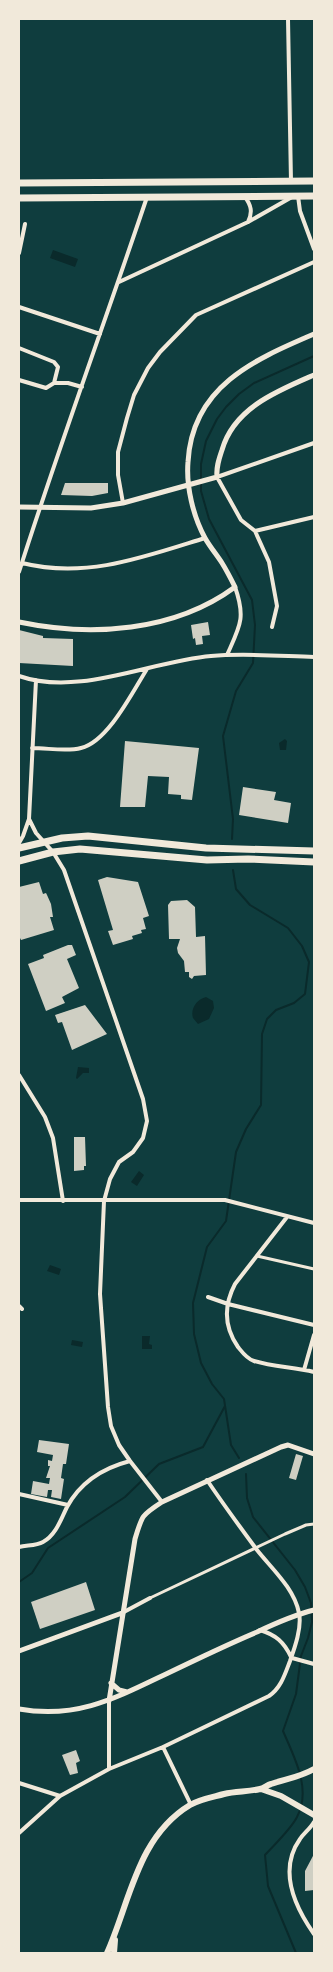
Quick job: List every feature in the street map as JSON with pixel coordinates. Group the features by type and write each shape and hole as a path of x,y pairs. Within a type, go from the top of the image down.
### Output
{"main road":[{"path":"19,183 314,181"},
{"path":"19,198 314,196"},
{"path":"19,848 43,841 76,836 99,836 155,844 206,848 314,849"},
{"path":"19,861 53,852 91,849 207,860 248,859 314,862"},
{"path":"107,1953 138,1869 158,1832 171,1818 191,1805 229,1792 261,1789 270,1784 304,1775 314,1769"},
{"path":"261,1789 281,1796 314,1815"},
{"path":"114,1953 115,1934"}],"street":[{"path":"288,19 291,182"},
{"path":"245,196 251,206 248,222"},
{"path":"118,282 248,222 296,196 314,250"},
{"path":"19,572 39,507 82,387 146,198"},
{"path":"19,253 25,224"},
{"path":"122,503 118,474 118,452 134,395 148,368 160,352 196,315 314,262"},
{"path":"19,307 100,334"},
{"path":"227,656 242,619 241,605 235,587 223,564 205,538 188,485 188,448 193,427 202,410 232,378 270,353 314,334"},
{"path":"19,348 57,363 58,367 54,383"},
{"path":"272,627 277,606 277,596 269,562 256,531 241,520 215,478 216,468 225,439 237,420 254,406 275,393 314,375"},
{"path":"19,380 46,388 54,383 68,383 82,387"},
{"path":"19,507 91,508 122,503 215,478 314,443"},
{"path":"256,531 314,517"},
{"path":"22,563 43,568 73,569 101,566 136,559 205,538"},
{"path":"19,622 45,628 82,630 127,628 164,621 222,596 235,587"},
{"path":"19,676 36,680 85,680 147,670 176,661 236,655 314,658"},
{"path":"32,748 80,748 95,742 103,735 147,670"},
{"path":"19,843 24,836 29,819 36,680"},
{"path":"29,819 36,833 53,852 64,870 143,1099 147,1121 143,1138 133,1152 119,1162 110,1179 104,1201 100,1294 108,1407 111,1426 119,1445 162,1502"},
{"path":"19,1075 45,1117 53,1138 63,1201"},
{"path":"19,1200 227,1200 314,1223"},
{"path":"287,1217 235,1284 230,1293 226,1314 231,1337 239,1349 252,1361 314,1372"},
{"path":"257,1256 314,1269"},
{"path":"208,1297 228,1304 314,1325"},
{"path":"304,1370 314,1335"},
{"path":"109,1769 109,1701 111,1683 122,1613 140,1520 145,1513 162,1502 280,1447 288,1445 314,1454"},
{"path":"19,1547 43,1542 57,1527 68,1505 83,1485 102,1470 130,1461"},
{"path":"19,1833 60,1796 109,1769 163,1747 269,1696 276,1691 280,1685 292,1658 299,1624 299,1614 288,1588 256,1549 207,1480"},
{"path":"19,1494 68,1505"},
{"path":"19,1651 122,1613 150,1598 285,1534 306,1525 314,1525"},
{"path":"19,1709 52,1711 80,1709 109,1701 260,1630 299,1614 314,1610"},
{"path":"260,1630 276,1636 288,1650 292,1658"},
{"path":"292,1658 314,1664"},
{"path":"111,1683 119,1690 128,1692"},
{"path":"163,1747 191,1805"},
{"path":"19,1783 60,1796"},
{"path":"314,1822 300,1839 289,1865 289,1881 304,1920 314,1934"}],"water":[{"path":"53,250 78,259 75,267 50,258"},
{"path":"285,739 287,741 286,750 280,750 279,743"},
{"path":"206,997 213,1001 214,1008 209,1019 198,1024 193,1018 192,1011 197,1002"},
{"path":"78,1067 89,1068 89,1073 83,1073 77,1079"},
{"path":"139,1171 144,1175 137,1186 131,1182"},
{"path":"50,1265 61,1269 59,1275 47,1271"},
{"path":"142,1336 150,1336 149,1344 152,1345 152,1349 142,1349"},
{"path":"72,1340 83,1342 82,1347 71,1345"}],"building":[{"path":"65,483 108,483 108,493 92,496 61,495"},
{"path":"208,622 210,635 202,636 203,644 196,645 195,638 193,639 191,625"},
{"path":"19,630 43,636 43,638 73,639 73,666 19,663"},
{"path":"125,741 199,748 192,800 181,799 181,795 168,794 169,777 148,776 145,807 120,807"},
{"path":"243,787 276,792 274,800 291,803 288,823 239,815"},
{"path":"107,877 138,882 149,916 143,918 146,929 141,930 142,933 132,936 133,939 113,945 108,931 113,930 98,880"},
{"path":"39,882 43,894 46,893 51,904 53,917 50,917 54,930 21,940 19,936 19,887"},
{"path":"187,900 195,907 196,937 205,936 206,975 194,976 192,979 189,977 189,972 185,972 184,961 178,953 177,948 180,939 169,939 168,905 171,901"},
{"path":"68,945 72,945 76,955 67,959 79,988 62,997 65,1003 46,1011 28,964 44,958 43,955"},
{"path":"85,1005 107,1034 72,1050 62,1022 58,1023 55,1015"},
{"path":"74,1137 85,1137 86,1166 84,1166 84,1170 74,1171"},
{"path":"39,1440 69,1444 66,1464 63,1464 61,1478 64,1479 61,1499 51,1497 52,1490 48,1490 47,1497 31,1494 33,1481 49,1484 50,1478 46,1478 50,1466 48,1466 48,1460 52,1461 53,1455 37,1452"},
{"path":"296,1454 303,1456 296,1480 289,1478"},
{"path":"86,1582 95,1610 40,1629 31,1602"},
{"path":"76,1750 80,1761 76,1763 78,1773 70,1775 62,1755"},
{"path":"314,1854 314,1890 305,1891 305,1871"}],"waterway":[{"path":"232,839 233,819 223,736 236,691 253,663 255,625 252,600 209,519 201,491 201,464 206,441 217,419 239,394 254,383 314,356"},
{"path":"233,870 236,889 250,905 288,928 302,946 309,962 305,994 294,1003 276,1010 267,1019 262,1034 261,1105 246,1129 236,1152 226,1221 207,1247 193,1303 194,1334 201,1363 212,1384 224,1399 231,1445 239,1458"},
{"path":"19,1582 32,1573 48,1548 125,1497 159,1464 203,1447 225,1406"},
{"path":"246,1474 247,1498 253,1517 295,1570 305,1587 311,1603 312,1622 301,1656 296,1694 283,1731 300,1773 303,1795 301,1806 297,1817 291,1826 265,1855 268,1886 296,1953"}]}
